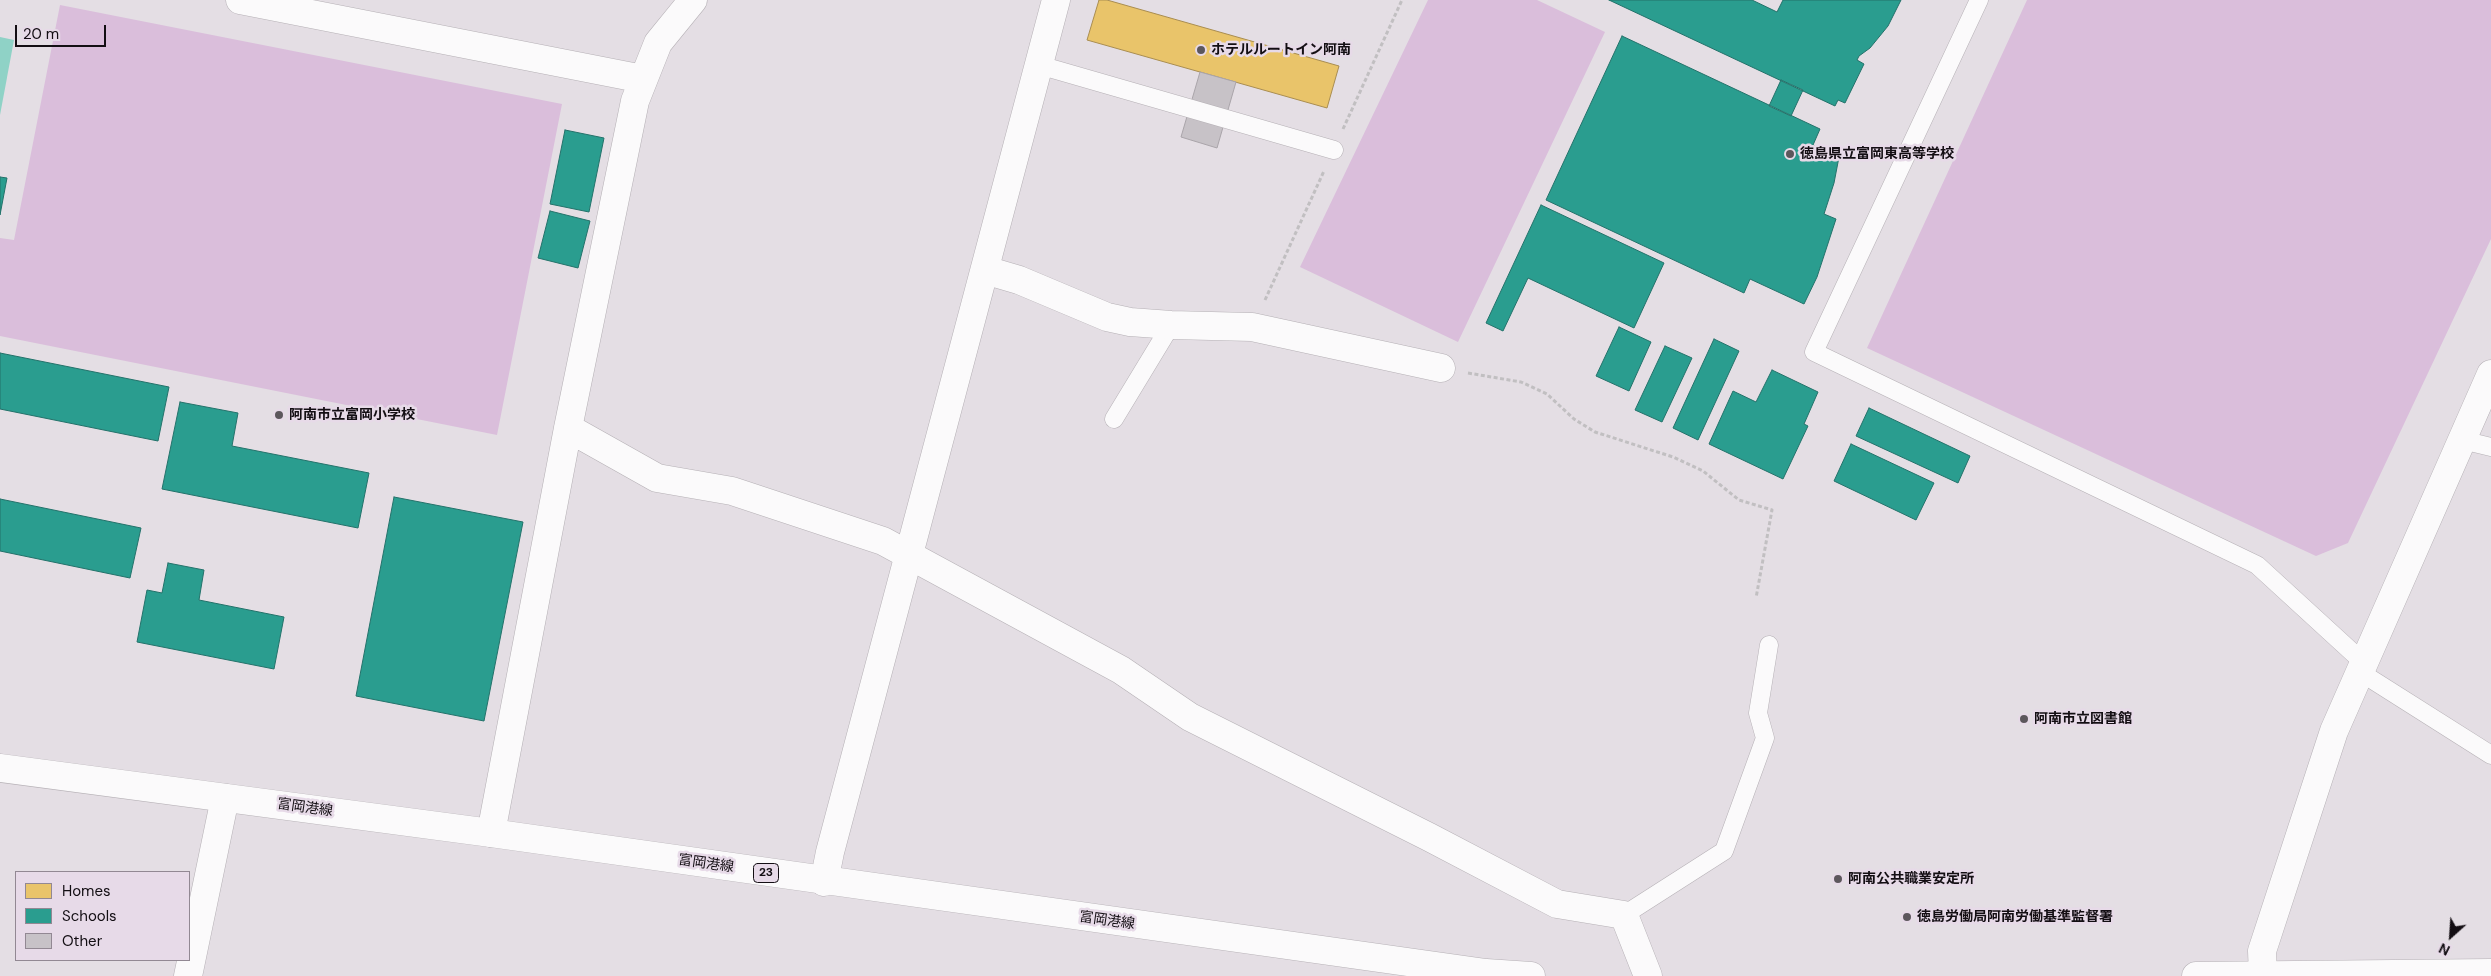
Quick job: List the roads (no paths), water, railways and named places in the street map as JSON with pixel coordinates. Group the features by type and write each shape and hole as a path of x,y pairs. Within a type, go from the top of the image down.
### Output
{"street":[{"path":"240,0 643,79"},
{"path":"491,833 568,428 634,101 658,43 693,0"},
{"path":"824,882 1056,0"},
{"path":"985,270 1019,280 1107,317 1130,322 1252,327 1441,368"},
{"path":"2263,975 2262,951 2334,730 2491,374"},
{"path":"568,428 657,478 732,491 883,541 1120,670 1190,718 1430,837 1557,904 1624,916 1648,976"},
{"name":"富岡港線","path":"0,768 491,833 824,882 1486,973 1531,976"},
{"path":"188,976 225,798"},
{"path":"2196,976 2491,973"}],"lane":[{"path":"1979,0 1814,352 2257,565 2362,667 2491,755"},
{"path":"1039,65 1334,150"},
{"path":"1114,419 1171,325"},
{"path":"2462,440 2491,446"},
{"path":"1624,916 1724,851 1765,738 1758,713 1769,645"}],"place":[{"name":"ホテルルートイン阿南","path":"1201,50"},
{"name":"徳島県立富岡東高等学校","path":"1790,154"},
{"name":"阿南市立富岡小学校","path":"279,415"},
{"name":"阿南市立図書館","path":"2024,719"},
{"name":"阿南公共職業安定所","path":"1838,879"},
{"name":"徳島労働局阿南労働基準監督署","path":"1907,917"}]}
